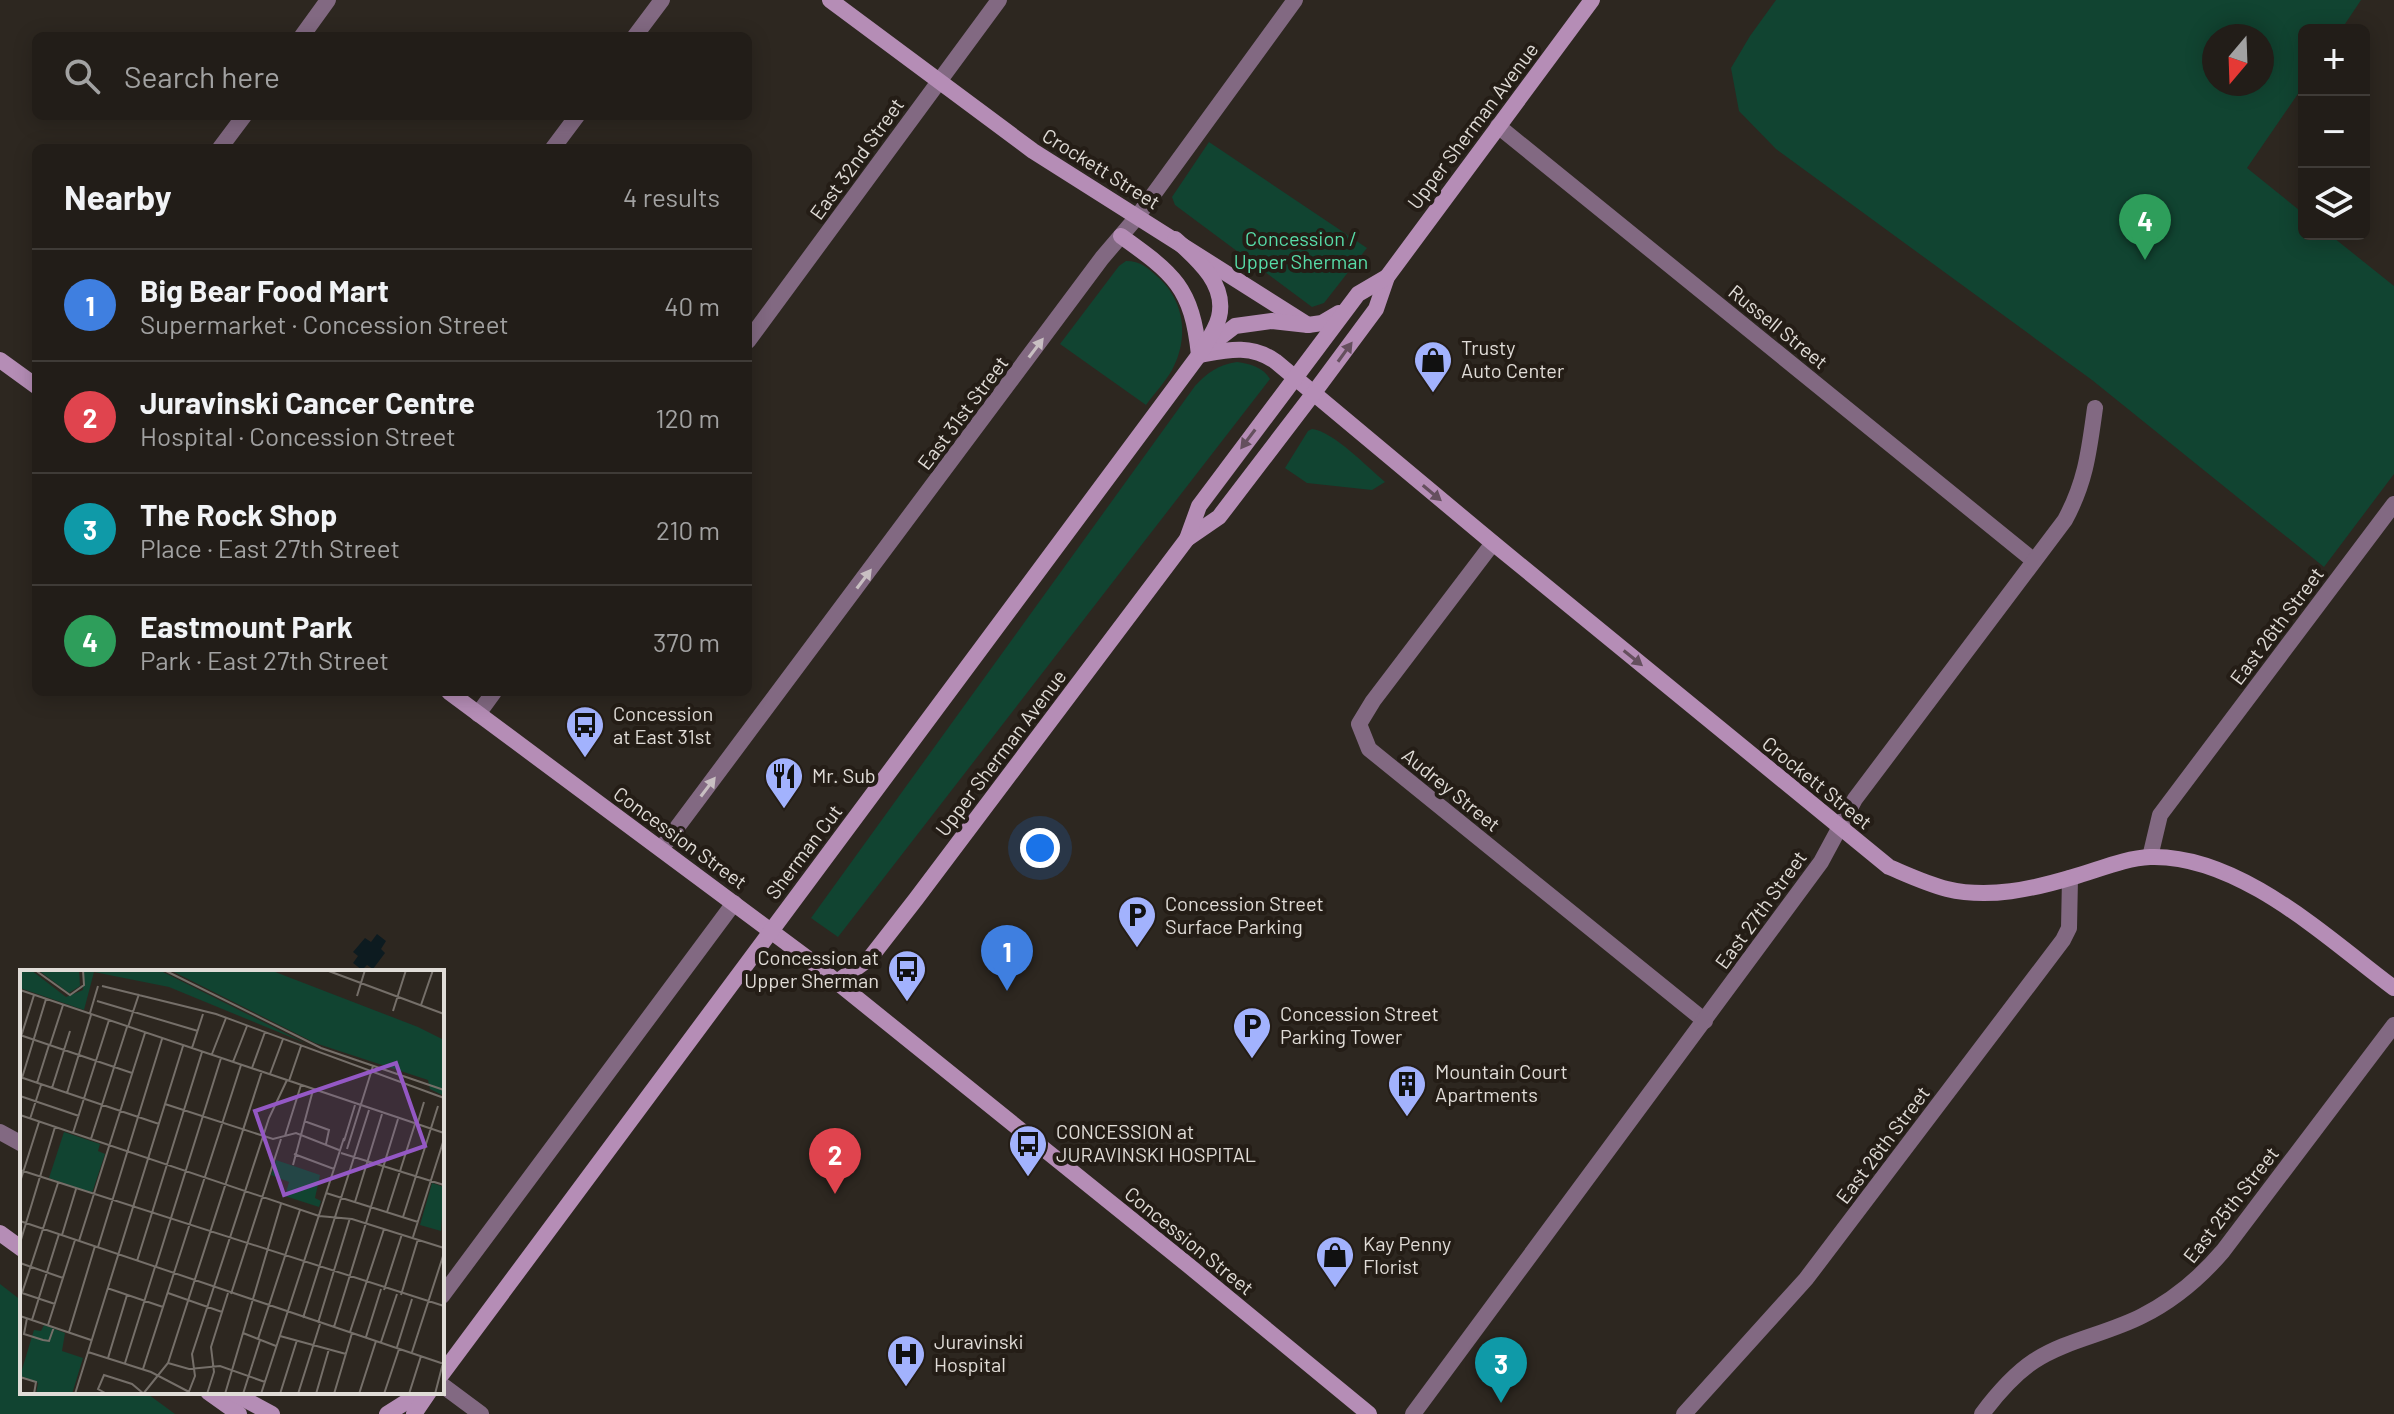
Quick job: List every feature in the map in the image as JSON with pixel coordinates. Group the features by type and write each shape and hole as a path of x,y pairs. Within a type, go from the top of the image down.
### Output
{"main road":[{"name":"Crockett Street","path":"830,0 1033,151 1308,325"},
{"name":"Upper Sherman Avenue","path":"1187,539 1219,517 1313,394 1376,309 1387,277 1592,0"},
{"path":"1121,236 1161,265 1181,289 1196,325 1199,355"},
{"path":"1175,239 1204,267 1216,285 1220,298 1220,315 1199,355"},
{"name":"Upper Sherman Avenue","path":"837,982 870,958 1187,539 1199,506 1294,376 1358,294 1387,277"},
{"path":"1199,355 1235,326 1272,321 1308,325 1322,323 1338,314 1358,294"},
{"name":"Crockett Street","path":"1199,355 1248,349 1269,357 1889,867 1949,890 1999,893 2150,857 2191,863 2237,876 2273,898 2394,988"},
{"name":"Sherman Cut","path":"444,1373 1199,355"},
{"path":"1,361 32,381"},
{"name":"Concession Street","path":"454,696 801,952 1369,1414"},
{"path":"0,1233 20,1248"},
{"path":"211,1394 239,1414"},
{"path":"235,1394 271,1412"},
{"path":"387,1414 415,1394"},
{"path":"414,1414 428,1394"},
{"path":"430,1414 435,1394"}],"street":[{"path":"305,32 328,0"},
{"path":"638,32 662,0"},
{"name":"East 32nd Street","path":"752,336 999,0"},
{"name":"East 31st Street","path":"661,849 1137,217 1295,0"},
{"path":"223,144 241,120"},
{"path":"556,144 574,120"},
{"name":"Russell Street","path":"1498,126 2033,560"},
{"name":"East 27th Street","path":"1413,1414 1821,862 1855,799 2065,520 2085,473 2095,408"},
{"name":"East 26th Street","path":"2150,857 2160,815 2394,504"},
{"name":"Audrey Street","path":"1493,543 1373,701 1359,724 1369,749 1705,1021"},
{"path":"478,714 491,696"},
{"name":"East 26th Street","path":"1684,1414 1806,1279 2063,940 2069,928 2070,878"},
{"path":"444,1293 734,903"},
{"name":"East 25th Street","path":"1982,1414 2010,1380 2036,1360 2138,1318 2195,1282 2223,1251 2394,1025"},
{"path":"0,1132 20,1143"},
{"path":"444,1373 478,1412"}],"green space":[{"path":"1776,0 2361,0 2345,24 2298,24 2298,94 2247,168 2298,209 2298,240 2336,240 2394,286 2394,474 2324,567 2092,380 1776,149 1739,111 1731,68"},
{"name":"Concession / Upper Sherman","path":"1209,142 1367,248 1324,303 1312,307 1175,205 1172,197"},
{"path":"1126,261 1148,268 1159,278 1174,298 1182,321 1177,358 1146,405 1060,344"},
{"path":"1237,362 1260,369 1270,379 838,937 811,918 1195,386 1214,370"},
{"path":"1312,429 1340,443 1385,482 1372,490 1307,483 1285,468"},
{"path":"0,1284 20,1299 20,1394 148,1394 175,1414 0,1414"}],"shaded area":[{"path":"377,934 386,941 381,949 385,953 373,969 367,965 362,970 353,963 358,956 353,952 365,938 371,942"}],"place":[{"name":"Eastmount Park","path":"2145,260"},
{"name":"Trusty Auto Center","path":"1433,394"},
{"name":"Concession at East 31st","path":"585,759"},
{"name":"Mr. Sub","path":"784,810"},
{"name":"Concession Street Surface Parking","path":"1137,949"},
{"name":"Big Bear Food Mart","path":"1007,991"},
{"name":"Concession at Upper Sherman","path":"907,1003"},
{"name":"Concession Street Parking Tower","path":"1252,1060"},
{"name":"Mountain Court Apartments","path":"1407,1118"},
{"name":"CONCESSION at JURAVINSKI HOSPITAL","path":"1028,1178"},
{"name":"Juravinski Cancer Centre","path":"835,1194"},
{"name":"Kay Penny Florist","path":"1335,1289"},
{"name":"Juravinski Hospital","path":"906,1388"},
{"name":"The Rock Shop","path":"1501,1403"}]}
